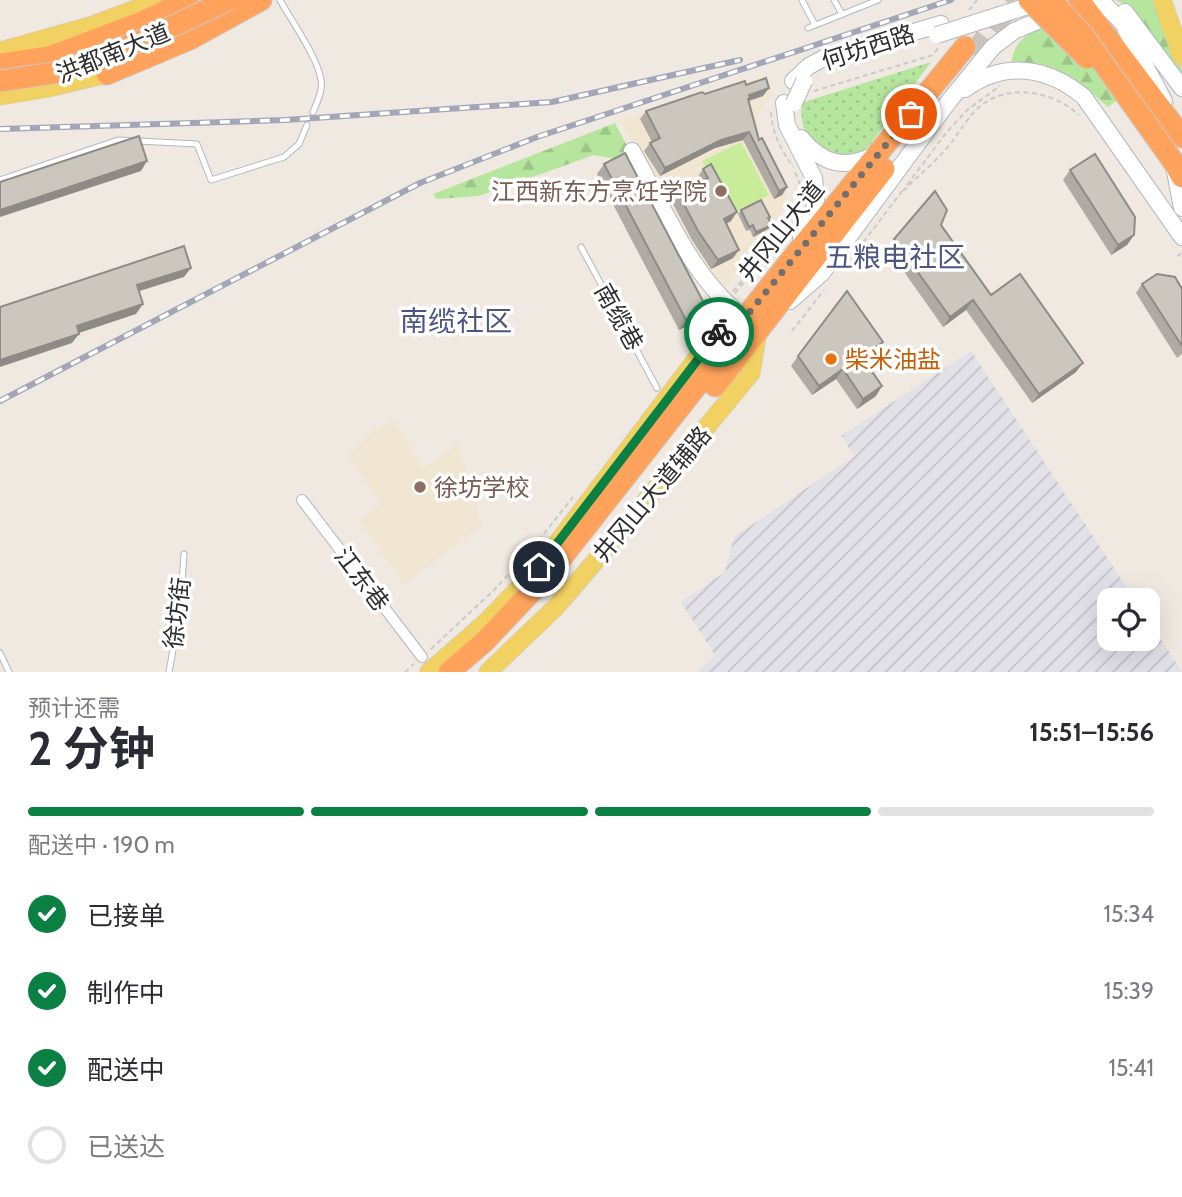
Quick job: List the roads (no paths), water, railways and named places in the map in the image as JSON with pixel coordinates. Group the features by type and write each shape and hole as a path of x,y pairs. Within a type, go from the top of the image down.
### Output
{"highway":[{"path":"0,64 49,57 142,22 188,0"},
{"path":"0,81 59,72 152,36 228,0"},
{"path":"107,74 190,39 261,0"},
{"path":"1051,0 1083,35 1180,169"},
{"path":"1098,0 1179,137"},
{"path":"1024,2 1129,100"},
{"path":"1075,4 1179,137"},
{"name":"井冈山大道","path":"449,672 484,642 552,570 718,359 751,324 969,50 789,261 751,324 727,371 556,583 491,650 465,672"}],"main road":[{"name":"洪都南大道","path":"0,40 131,0"},
{"path":"0,51 90,26 160,0"},
{"name":"洪都南大道","path":"0,94 37,84 163,36 220,0"},
{"path":"1108,0 1129,16 1182,88"},
{"path":"1162,0 1182,57"},
{"name":"何坊西路","path":"792,95 822,69 940,35 1024,2 1075,4"},
{"path":"632,151 696,268 717,295 751,324 822,273 949,101 993,47 1035,20 1075,4"},
{"path":"949,101 977,80 999,73 1021,70 1043,73 1067,82 1084,97 1182,237"},
{"path":"0,94 48,88 107,74"},
{"path":"792,95 794,122 801,138 825,160 845,163 863,161 879,153"},
{"path":"789,261 813,213 816,199 814,178 787,125 792,95"},
{"path":"1179,137 1180,169"},
{"path":"1179,137 1182,208"},
{"name":"井冈山大道辅路","path":"425,665 485,623 539,567 716,333 751,324 751,373 556,607 488,672"}],"street":[{"name":"江东巷","path":"302,500 425,665"}],"lane":[{"path":"280,0 316,65 321,81 313,112"},
{"path":"802,0 815,25"},
{"path":"834,0 842,14"},
{"path":"808,28 878,0"},
{"path":"0,180 118,140 197,144 211,180 284,157 299,144 307,125"},
{"name":"南缆巷","path":"581,247 657,388"},
{"name":"徐坊街","path":"169,672 180,611 184,554"},
{"path":"0,653 9,672"}],"tunnel":[{"path":"973,54 1014,0"}],"railway":[{"path":"0,401 420,183 537,137 951,0"},
{"path":"0,129 285,120 552,102 740,60"}],"place":[{"name":"江西新东方烹饪学院","path":"721,191"},
{"name":"柴米油盐","path":"831,359"},
{"name":"徐坊学校","path":"420,487"}],"district":[{"name":"五粮电社区","path":"895,257"},
{"name":"南缆社区","path":"456,321"}]}
